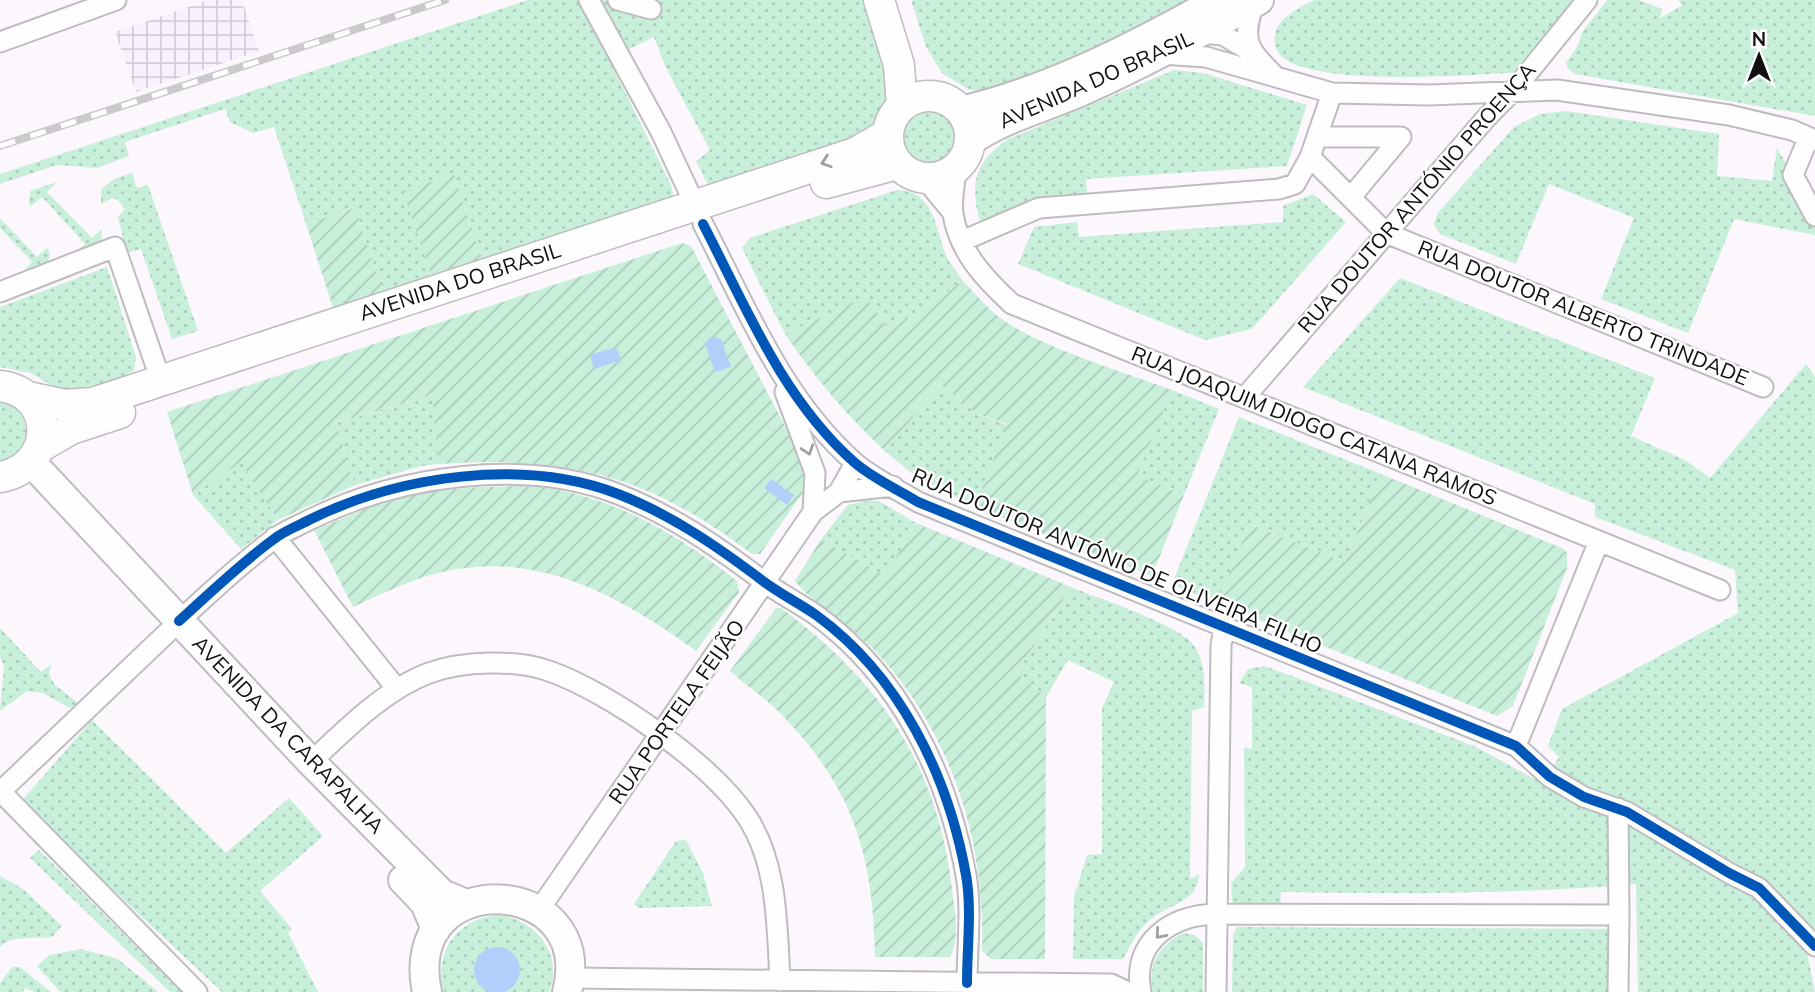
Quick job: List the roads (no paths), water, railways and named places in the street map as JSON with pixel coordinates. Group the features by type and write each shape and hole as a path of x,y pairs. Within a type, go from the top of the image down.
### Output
{"main road":[{"path":"879,0 899,65 902,106"},
{"path":"892,0 911,62 933,96"},
{"name":"AVENIDA DO BRASIL","path":"961,111 989,105 1073,73 1199,35 1218,0"},
{"name":"AVENIDA DO BRASIL","path":"970,141 996,124 1081,92 1199,35 1257,1"},
{"path":"933,96 961,111 970,131 970,141 968,152 956,169 936,178 925,179 897,164 888,145 888,134 890,123 902,106 922,97 933,96"},
{"name":"AVENIDA DO BRASIL","path":"22,465 71,429 699,214 855,153 888,134"},
{"name":"AVENIDA DO BRASIL","path":"0,386 12,388 28,397 82,405 699,214 897,164"},
{"path":"28,397 41,420 22,465 174,626 425,903 436,929"},
{"name":"AVENIDA DA CARAPALHA","path":"174,626 442,894 466,904"},
{"path":"426,992 423,975 426,951 436,929 445,918 466,904 498,897 519,901 539,910 553,923 564,940 570,958 569,985"}],"street":[{"path":"0,42 90,5 116,0"},
{"name":"RUA DOUTOR ANTÓNIO DE OLIVEIRA FILHO","path":"589,0 655,119 699,214 775,365 812,416 855,463 918,502 1516,746"},
{"path":"618,0 651,9"},
{"name":"RUA DOUTOR ANTÓNIO PROENÇA","path":"1246,396 1514,90 1587,0"},
{"path":"1250,51 1246,28 1257,1"},
{"path":"1199,35 1223,35 1250,51 1277,78"},
{"path":"1199,35 1277,78 1332,93 1429,95 1557,90 1730,115 1793,130 1811,139 1793,175 1815,216"},
{"path":"962,241 1039,208 1279,190 1296,184 1310,157 1332,93"},
{"path":"1317,137 1401,137 1351,197"},
{"name":"RUA DOUTOR ALBERTO TRINDADE","path":"1310,157 1386,233 1763,387"},
{"name":"RUA JOAQUIM DIOGO CATANA RAMOS","path":"953,213 956,169"},
{"name":"RUA JOAQUIM DIOGO CATANA RAMOS","path":"925,179 953,213 962,241 979,273 1012,304 1246,396 1720,590"},
{"path":"0,292 115,247 160,381"},
{"name":"RUA PORTELA FEIJÃO","path":"775,365 815,473 813,512"},
{"path":"816,492 827,476 855,463"},
{"name":"RUA PORTELA FEIJÃO","path":"539,910 813,512 839,492 855,463"},
{"path":"197,992 0,791 174,626 275,537 340,505 388,489 455,477 513,476 572,482 616,493 675,520 817,616 872,666 919,735 943,786 967,877 967,983"},
{"path":"839,492 893,486"},
{"path":"275,537 397,689"},
{"path":"1599,541 1516,746 1550,777 1584,797 1618,808 1759,888 1815,946"},
{"path":"1216,992 1221,658 1224,628"},
{"path":"312,762 353,723 397,689 429,673 486,662 547,670 614,703 659,735 718,781 748,818 769,868 777,920 780,981"},
{"path":"1618,808 1618,992"},
{"path":"1142,992 1140,968 1158,934 1171,922 1193,914 1619,915"},
{"path":"569,985 780,981 1120,988 1144,960"}],"water":[{"path":"711,337 721,339 731,367 715,372 705,344"},
{"path":"613,348 618,350 621,360 594,369 590,355"},
{"path":"771,479 794,495 787,505 764,488"},
{"path":"497,947 513,954 520,970 513,986 497,993 481,986 474,970 481,954"}],"railway":[{"path":"0,146 445,0"}]}
